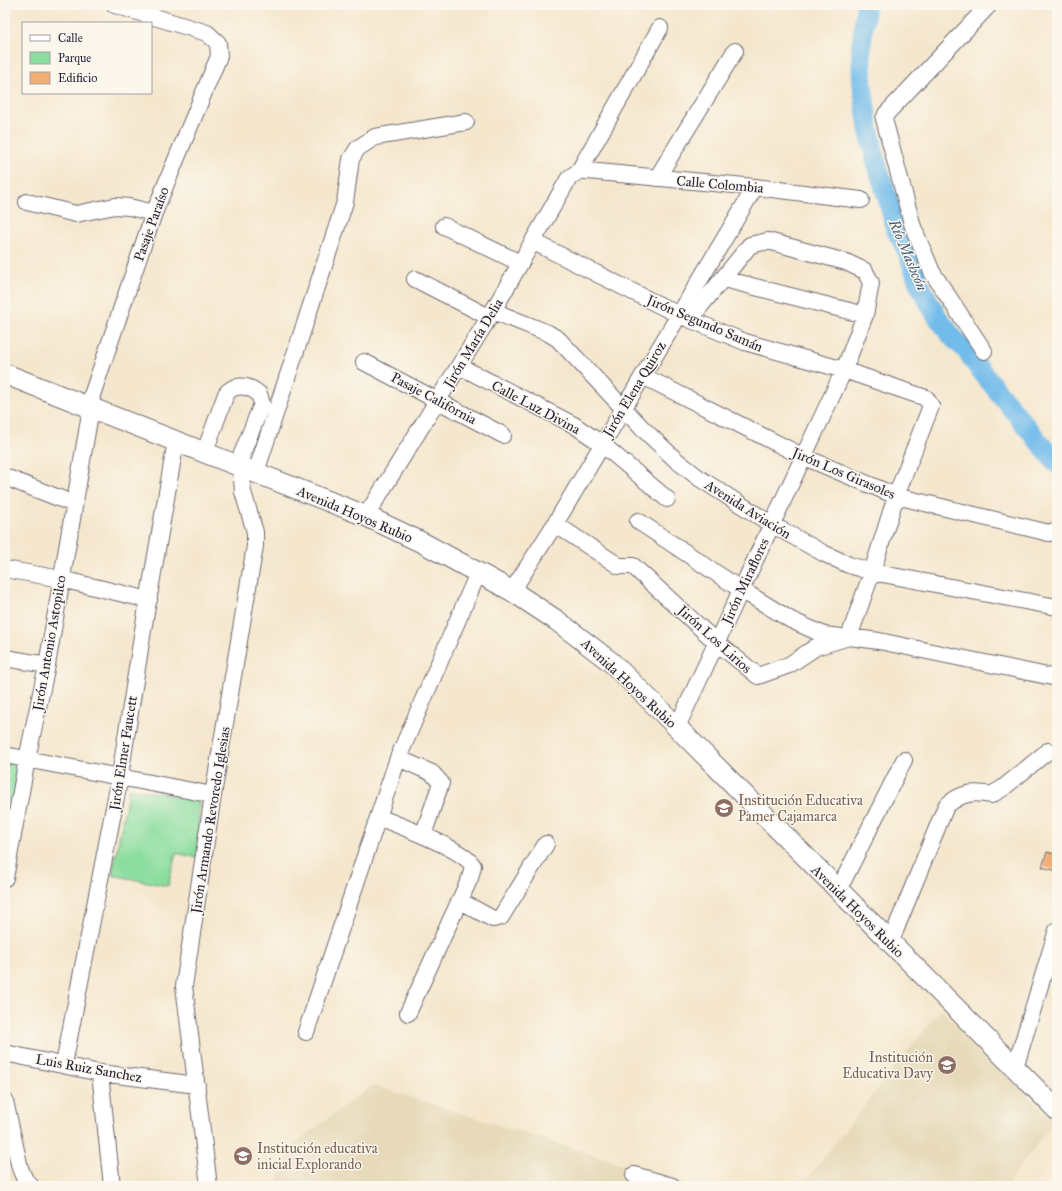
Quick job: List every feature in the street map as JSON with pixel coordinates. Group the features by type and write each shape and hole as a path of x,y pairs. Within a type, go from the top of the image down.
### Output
{"main road":[{"name":"Avenida Hoyos Rubio","path":"5,359 176,441 247,462"},
{"name":"Avenida Hoyos Rubio","path":"5,374 91,401 208,442 247,462 438,539 594,635 652,687 679,722 1016,1062 1057,1110"},
{"name":"Avenida Hoyos Rubio","path":"369,512 478,573 516,587"},
{"name":"Avenida Hoyos Rubio","path":"1016,1062 1057,1095"}],"street":[{"name":"Pasaje Paraíso","path":"91,401 154,213 219,56 218,43 207,33 115,5"},
{"path":"984,351 932,272 913,227 884,119 886,114 989,5"},
{"name":"Jirón María Delia","path":"369,512 534,242 568,178 579,171 660,28"},
{"path":"657,178 735,51"},
{"path":"247,462 345,202 351,159 358,148 374,137 466,122"},
{"name":"Calle Colombia","path":"579,171 755,186 861,200"},
{"name":"Jirón Elena Quiroz","path":"516,587 556,524 643,376 684,317 755,186"},
{"path":"26,202 76,214 115,206 129,207 154,213"},
{"path":"444,226 520,263"},
{"name":"Jirón Miraflores","path":"679,722 802,456 844,370 865,315 871,283 865,272 846,262 768,241 758,242 750,245 724,279 684,317"},
{"name":"Jirón Segundo Samán","path":"534,242 684,317 745,342 844,370 926,398 930,401 930,406 896,496"},
{"name":"Avenida Aviación","path":"415,279 491,314 548,333 558,339 624,409 682,465 699,478 771,524 830,556 849,565 872,572 1057,607"},
{"path":"724,279 865,315"},
{"name":"Pasaje California","path":"364,362 503,434"},
{"name":"Calle Luz Divina","path":"459,366 554,415 602,444 667,499"},
{"name":"Jirón Los Girasoles","path":"643,376 802,456 896,496 1050,533 1057,530"},
{"path":"208,442 226,394 230,389 238,386 256,391 262,404 247,462"},
{"name":"Jirón Antonio Astopilco","path":"5,878 8,846 47,665 91,401"},
{"name":"Jirón Elmer Faucett","path":"64,1064 120,777 143,630 176,441"},
{"name":"Jirón Armando Revoredo Iglesias","path":"208,1186 184,986 213,795 255,546 255,532 243,492 247,462"},
{"path":"5,477 74,504"},
{"path":"638,521 740,590 810,630 824,635 849,637 872,572 896,496"},
{"name":"Jirón Los Lirios","path":"556,524 619,566 633,566 716,642 754,674 761,676 789,665 816,647 849,637 879,641 1057,678"},
{"path":"5,569 61,579 149,600"},
{"path":"306,1032 398,758 478,573"},
{"path":"5,658 47,665"},
{"path":"892,937 946,806 965,793 978,792 991,795 1003,788 1048,751"},
{"path":"5,755 213,795"},
{"path":"398,758 432,773 441,783 441,789 423,836"},
{"path":"841,885 904,760"},
{"path":"378,817 423,836 470,861 473,871 408,1013"},
{"path":"460,901 493,919 501,917 546,844"},
{"path":"1016,1062 1057,930"},
{"name":"Luis Ruiz Sanchez","path":"5,1053 64,1064 100,1073 197,1085"},
{"path":"100,1073 112,1186"},
{"path":"5,1101 20,1168 25,1180 32,1186"},
{"path":"634,1175 672,1186"}],"shaded area":[{"name":"Institución Educativa Davy","path":"941,1009 1054,1121 1006,1186 801,1186"},
{"path":"372,1085 691,1186 275,1186 297,1142"}],"green space":[{"path":"5,761 22,764 5,835"},
{"path":"129,788 199,800 198,858 176,853 168,886 112,875"}],"building":[{"path":"1047,852 1057,855 1057,871 1042,867"}],"waterway":[{"name":"Río Mashcón","path":"866,5 861,49 862,82 868,126 877,166 889,203 895,228 907,251 919,284 936,315 953,338 966,350 977,366 1057,464"}],"place":[{"name":"Institución Educativa Pamer Cajamarca","path":"724,808"},
{"name":"Institución Educativa Davy","path":"947,1065"},
{"name":"Institución educativa inicial Explorando","path":"243,1156"}]}
